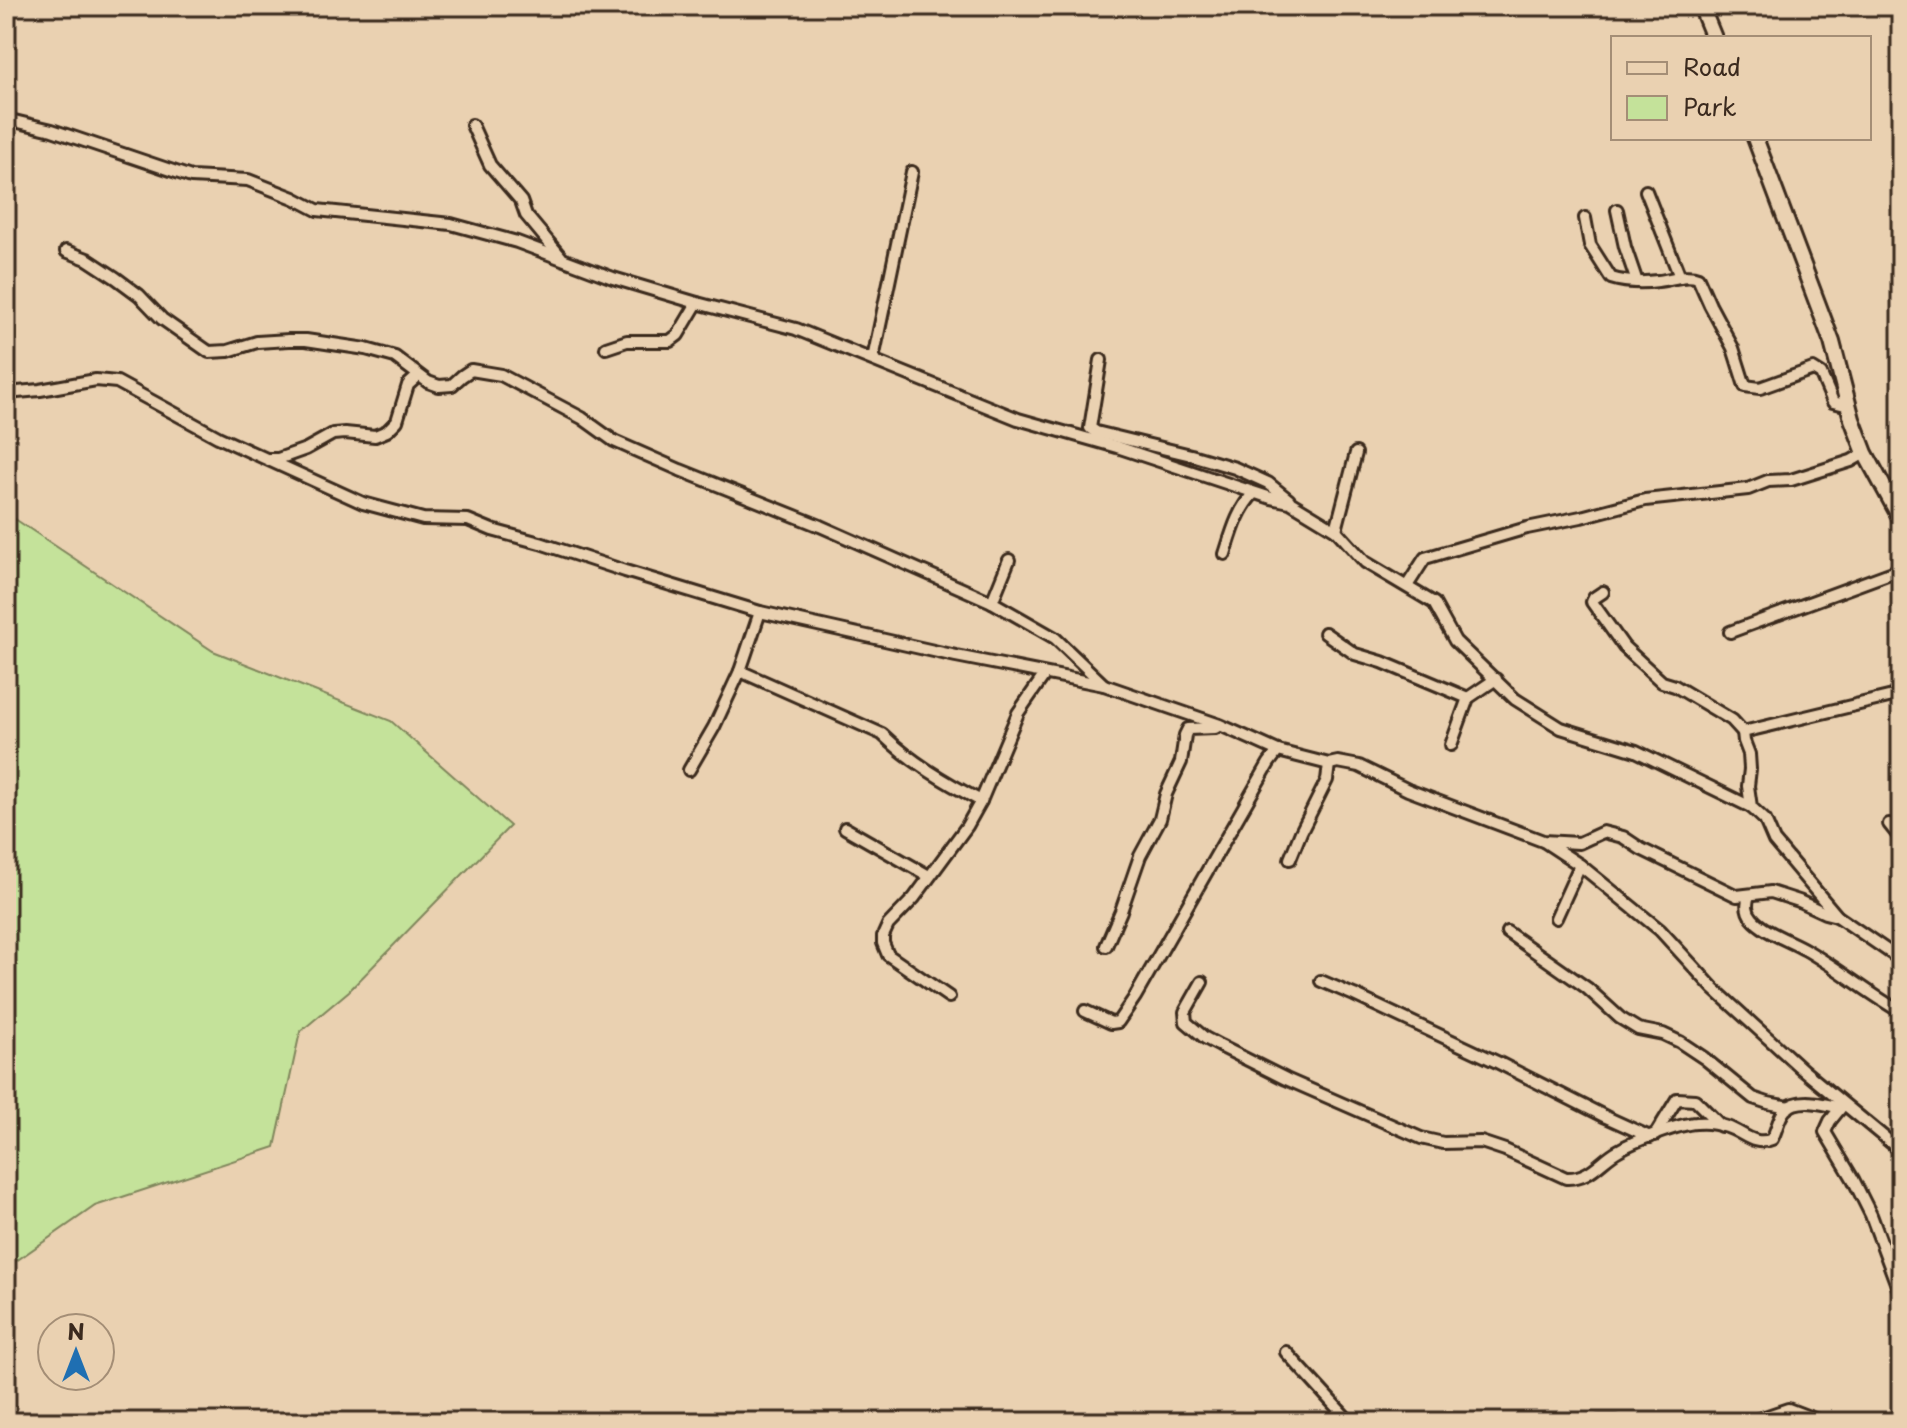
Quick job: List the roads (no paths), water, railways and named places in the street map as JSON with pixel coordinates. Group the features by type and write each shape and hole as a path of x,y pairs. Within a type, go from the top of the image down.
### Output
{"main road":[{"path":"1701,6 1713,36"},
{"path":"1756,140 1832,342 1865,453 1901,519"}],"street":[{"path":"6,119 52,130 191,177 248,180 317,210 451,224 517,242 613,278 796,329 1018,419 1290,502"},
{"path":"472,125 490,165 521,201 526,215 562,259"},
{"path":"873,359 912,172"},
{"path":"1646,191 1680,277"},
{"path":"1617,210 1637,282"},
{"path":"1585,218 1590,245 1611,278 1637,282 1692,275 1700,280 1733,348 1745,386 1760,388 1813,369 1821,374 1833,402 1849,406"},
{"path":"66,251 87,259 116,278 139,295 162,319 209,352 228,351 257,342 306,340 366,349 395,357 418,376 439,386 452,385 471,370 501,375 582,418 614,441 820,526 992,602 1055,638 1104,685"},
{"path":"606,348 627,341 670,341 678,335 697,303"},
{"path":"1101,360 1090,428 1235,468 1268,483 1290,502 1336,530 1365,562 1434,603 1455,641 1515,699 1561,728 1636,751 1751,807 1765,820 1774,841 1837,916 1901,960"},
{"path":"267,460 306,449 333,434 375,436 387,431 397,421 408,385 418,376"},
{"path":"6,393 96,380 117,382 218,437 363,503 423,519 468,520 760,612 1104,685 1220,725 1278,751 1329,764 1338,762 1359,766 1408,790 1543,841 1580,865 1660,930 1714,989 1842,1106 1901,1151"},
{"path":"1117,447 1136,442"},
{"path":"1336,530 1356,453"},
{"path":"1407,586 1425,558 1527,528 1645,500 1748,489 1768,481 1791,480 1851,461 1865,453"},
{"path":"1225,554 1241,510 1254,493"},
{"path":"992,602 1009,560"},
{"path":"1730,632 1901,569"},
{"path":"1603,592 1592,602 1624,647 1662,682 1675,686 1732,720 1743,732 1749,754 1751,807"},
{"path":"689,770 714,727 740,671 760,612"},
{"path":"1325,633 1355,654 1468,698"},
{"path":"740,671 882,734 914,762 981,801"},
{"path":"949,997 888,955 883,936 888,925 914,898 967,826 981,801 1018,713 1045,674"},
{"path":"1451,745 1468,698 1496,679"},
{"path":"1743,732 1901,694"},
{"path":"1106,946 1140,856 1160,819 1166,794 1181,762 1188,729 1220,725"},
{"path":"1085,1011 1111,1023 1118,1022 1278,751"},
{"path":"1290,859 1327,780 1329,764"},
{"path":"1889,824 1901,835"},
{"path":"845,828 929,876"},
{"path":"1543,841 1579,843 1603,832 1623,837 1737,896 1771,892 1837,916"},
{"path":"1556,918 1580,865"},
{"path":"1749,895 1746,904 1750,916 1759,925 1807,951 1901,1012"},
{"path":"1507,932 1587,988 1620,1018 1638,1029 1663,1034 1680,1042 1753,1098 1789,1107"},
{"path":"1321,981 1499,1063 1606,1117 1653,1136"},
{"path":"1202,982 1185,1012 1186,1022 1205,1038 1286,1079 1421,1138 1443,1143 1481,1142 1566,1178 1577,1179 1632,1143 1695,1123 1729,1127 1757,1142 1765,1142 1772,1139 1779,1120 1789,1107 1819,1102 1842,1106"},
{"path":"1653,1136 1677,1099 1695,1100 1721,1126"},
{"path":"1842,1106 1825,1132 1871,1215 1901,1296"},
{"path":"1286,1352 1350,1422"},
{"path":"1750,1422 1788,1409 1822,1422"},
{"path":"1797,1413 1807,1422"},
{"path":"1887,1422 1901,1419"},
{"path":"1599,1422 1615,1422"}]}
